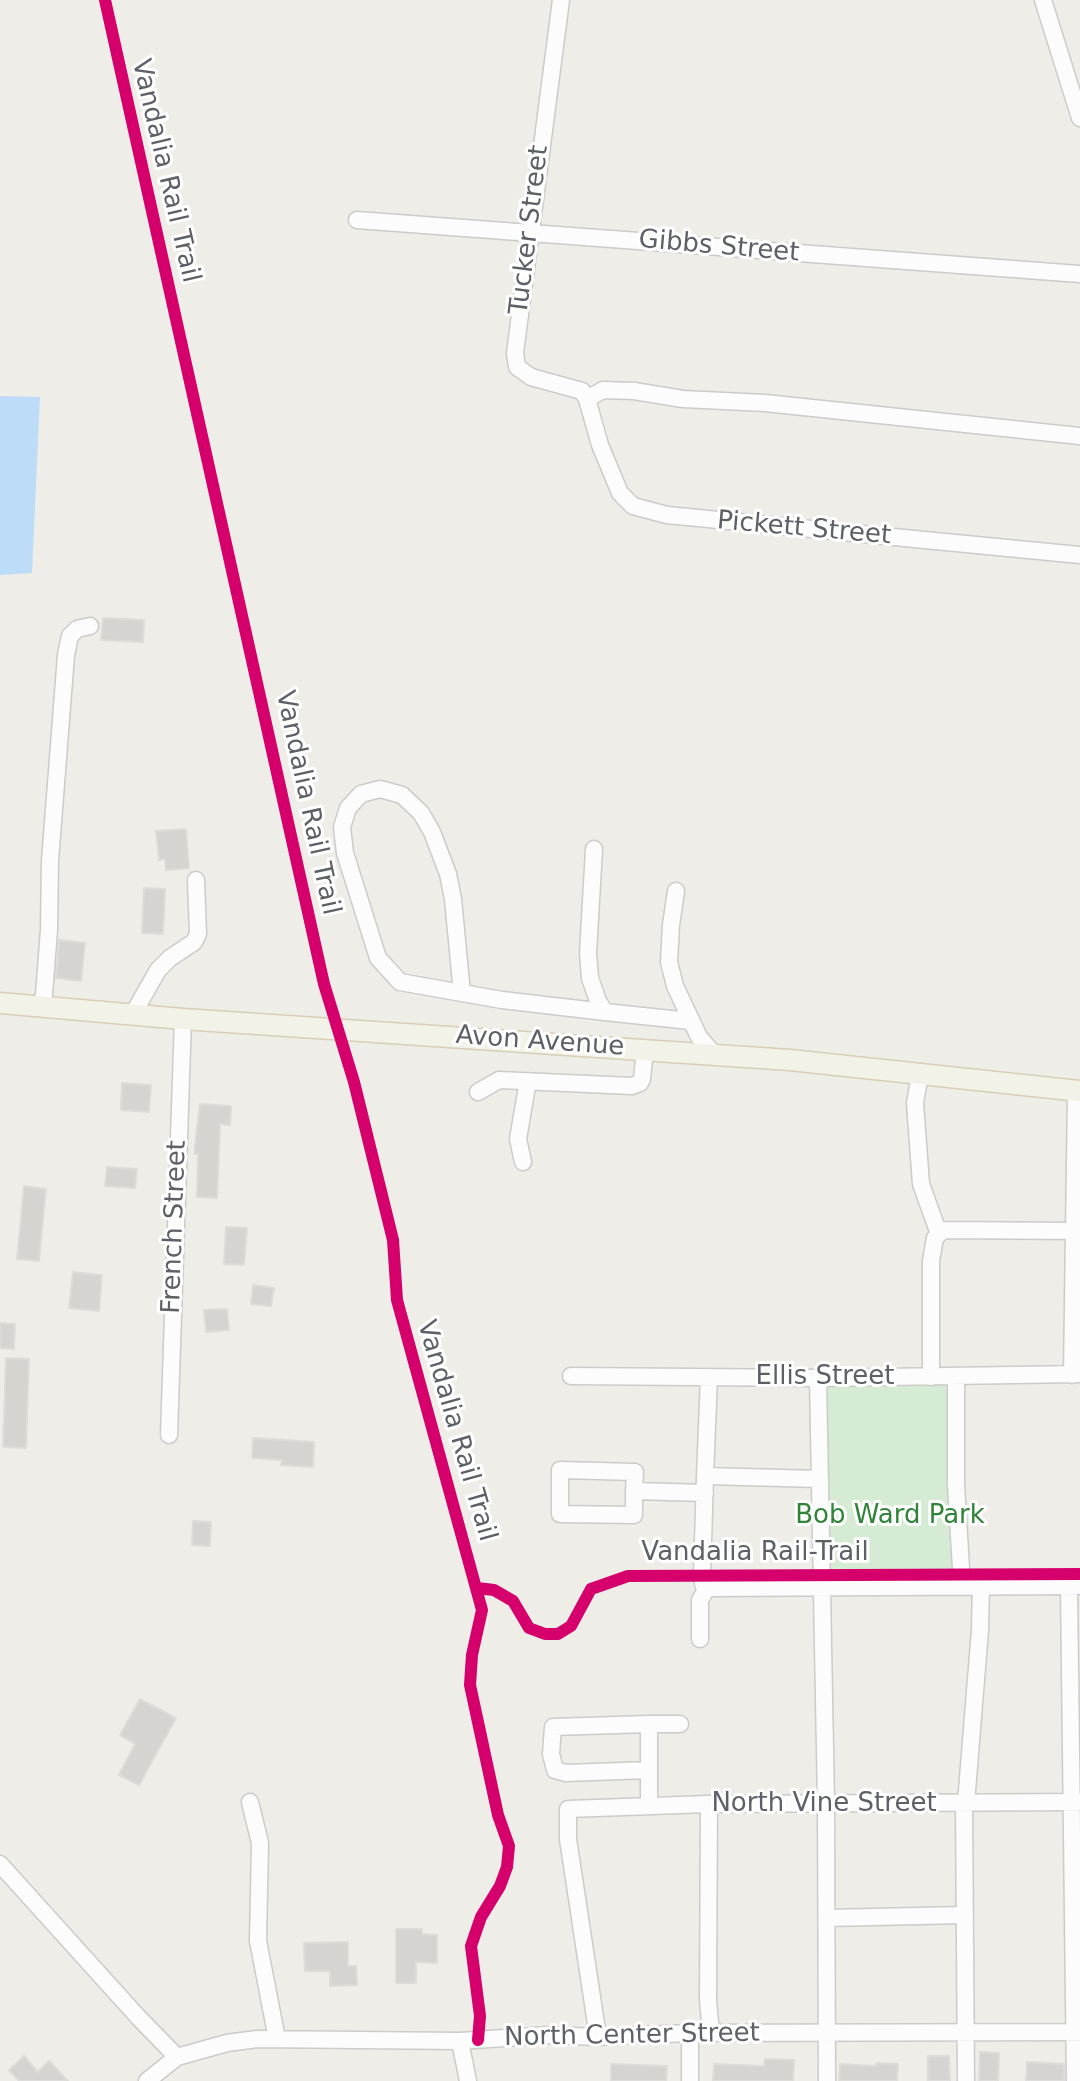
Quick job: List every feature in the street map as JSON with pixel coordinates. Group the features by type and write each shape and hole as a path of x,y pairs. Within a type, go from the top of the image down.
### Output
{"main road":[{"name":"Avon Avenue","path":"0,1003 183,1019 714,1054 1078,1091"}],"street":[{"name":"Tucker Street","path":"561,0 515,353 517,367 531,377 582,391 589,406"},
{"path":"1043,0 1080,118"},
{"name":"Gibbs Street","path":"357,220 1080,274"},
{"path":"589,406 603,390 634,391 683,399 765,403 1080,436"},
{"name":"Pickett Street","path":"589,406 600,445 620,493 633,506 667,515 702,519 1080,555"},
{"path":"43,1007 50,861 66,655 70,636 77,629 90,626"},
{"path":"462,993 453,899 448,874 432,832 421,813 402,795 380,789 361,794 348,808 342,827 345,853 378,958 400,982 462,993 690,1021"},
{"path":"594,849 588,953 590,978 605,1012"},
{"path":"133,1014 158,970 194,942 198,934 196,880"},
{"path":"676,891 669,962 690,1021 714,1054"},
{"name":"French Street","path":"169,1435 183,1019"},
{"path":"478,1092 499,1080 632,1086 642,1079 645,1049"},
{"path":"920,1074 915,1103 921,1184 924,1200 939,1234"},
{"path":"523,1162 518,1139 528,1081"},
{"path":"1076,1374 1074,1231 1078,1091"},
{"path":"931,1377 931,1261 935,1238 943,1230 1074,1231"},
{"name":"Ellis Street","path":"571,1376 818,1378 1076,1374"},
{"path":"956,1376 956,1485 962,1585"},
{"path":"709,1377 702,1575 707,1588 1075,1586 1075,2081"},
{"path":"818,1378 826,1804 827,2081"},
{"path":"560,1470 635,1472 634,1491 634,1515 560,1514 560,1470"},
{"path":"634,1491 820,1479"},
{"path":"966,2081 965,1803 981,1585"},
{"path":"700,1639 700,1600 707,1588"},
{"path":"649,1724 649,1806"},
{"path":"649,1770 566,1773 555,1770 551,1754 553,1727 680,1724"},
{"path":"250,1802 260,1843 256,1927 277,2039"},
{"name":"North Vine Street","path":"598,2037 568,1839 568,1809 709,1804 1077,1802"},
{"path":"709,1804 708,2000 711,2033"},
{"path":"0,1864 177,2057"},
{"path":"827,1918 965,1915"},
{"name":"North Center Street","path":"147,2081 177,2057 227,2043 277,2039 460,2041 548,2035 1077,2032"},
{"path":"690,2033 690,2081"},
{"path":"460,2041 468,2081"}],"green space":[{"name":"Bob Ward Park","path":"952,1376 954,1582 828,1580 822,1378"}],"water":[{"path":"0,396 40,397 32,573 0,575"}],"building":[{"path":"103,618 144,620 143,642 101,640"},
{"path":"186,829 189,868 166,870 165,859 159,860 156,831"},
{"path":"144,888 165,889 163,934 142,933"},
{"path":"59,940 85,943 81,981 56,978"},
{"path":"122,1083 151,1085 149,1112 121,1110"},
{"path":"200,1104 231,1106 230,1125 220,1124 217,1198 197,1197 198,1154 194,1154"},
{"path":"107,1167 137,1169 135,1188 105,1186"},
{"path":"24,1186 46,1189 39,1261 17,1259"},
{"path":"226,1227 247,1228 244,1265 224,1264"},
{"path":"73,1272 102,1275 99,1311 69,1308"},
{"path":"253,1285 274,1288 271,1306 251,1304"},
{"path":"227,1309 229,1330 206,1332 204,1310"},
{"path":"0,1323 15,1324 14,1349 0,1348"},
{"path":"6,1358 29,1359 26,1448 3,1447"},
{"path":"253,1438 314,1442 313,1467 281,1465 282,1460 252,1458"},
{"path":"193,1521 211,1522 210,1546 192,1545"},
{"path":"140,1699 176,1718 139,1785 119,1775 135,1744 120,1735"},
{"path":"396,1929 422,1929 422,1934 437,1935 437,1963 416,1962 416,1983 396,1983"},
{"path":"348,1942 348,1966 356,1966 357,1985 330,1986 330,1971 305,1971 304,1943"},
{"path":"980,2052 999,2053 998,2081 979,2081"},
{"path":"24,2056 38,2072 49,2061 68,2081 19,2081 9,2070"},
{"path":"928,2056 949,2056 950,2081 928,2081"},
{"path":"765,2059 794,2060 793,2081 713,2081 714,2064 764,2066"},
{"path":"1027,2062 1064,2064 1064,2081 1026,2081"},
{"path":"876,2063 898,2064 897,2081 839,2081 840,2064 876,2066"},
{"path":"611,2064 667,2066 666,2081 611,2081"}],"cycle path":[{"name":"Vandalia Rail Trail","path":"105,0 324,984 354,1082 393,1240 397,1300 482,1610 472,1655 470,1685 498,1815 509,1846 507,1867 500,1886 481,1917 471,1946 480,2016 478,2040"},
{"name":"Vandalia Rail-Trail","path":"477,1588 494,1590 513,1601 529,1628 545,1634 558,1634 571,1626 591,1589 628,1576 1080,1574"}]}
